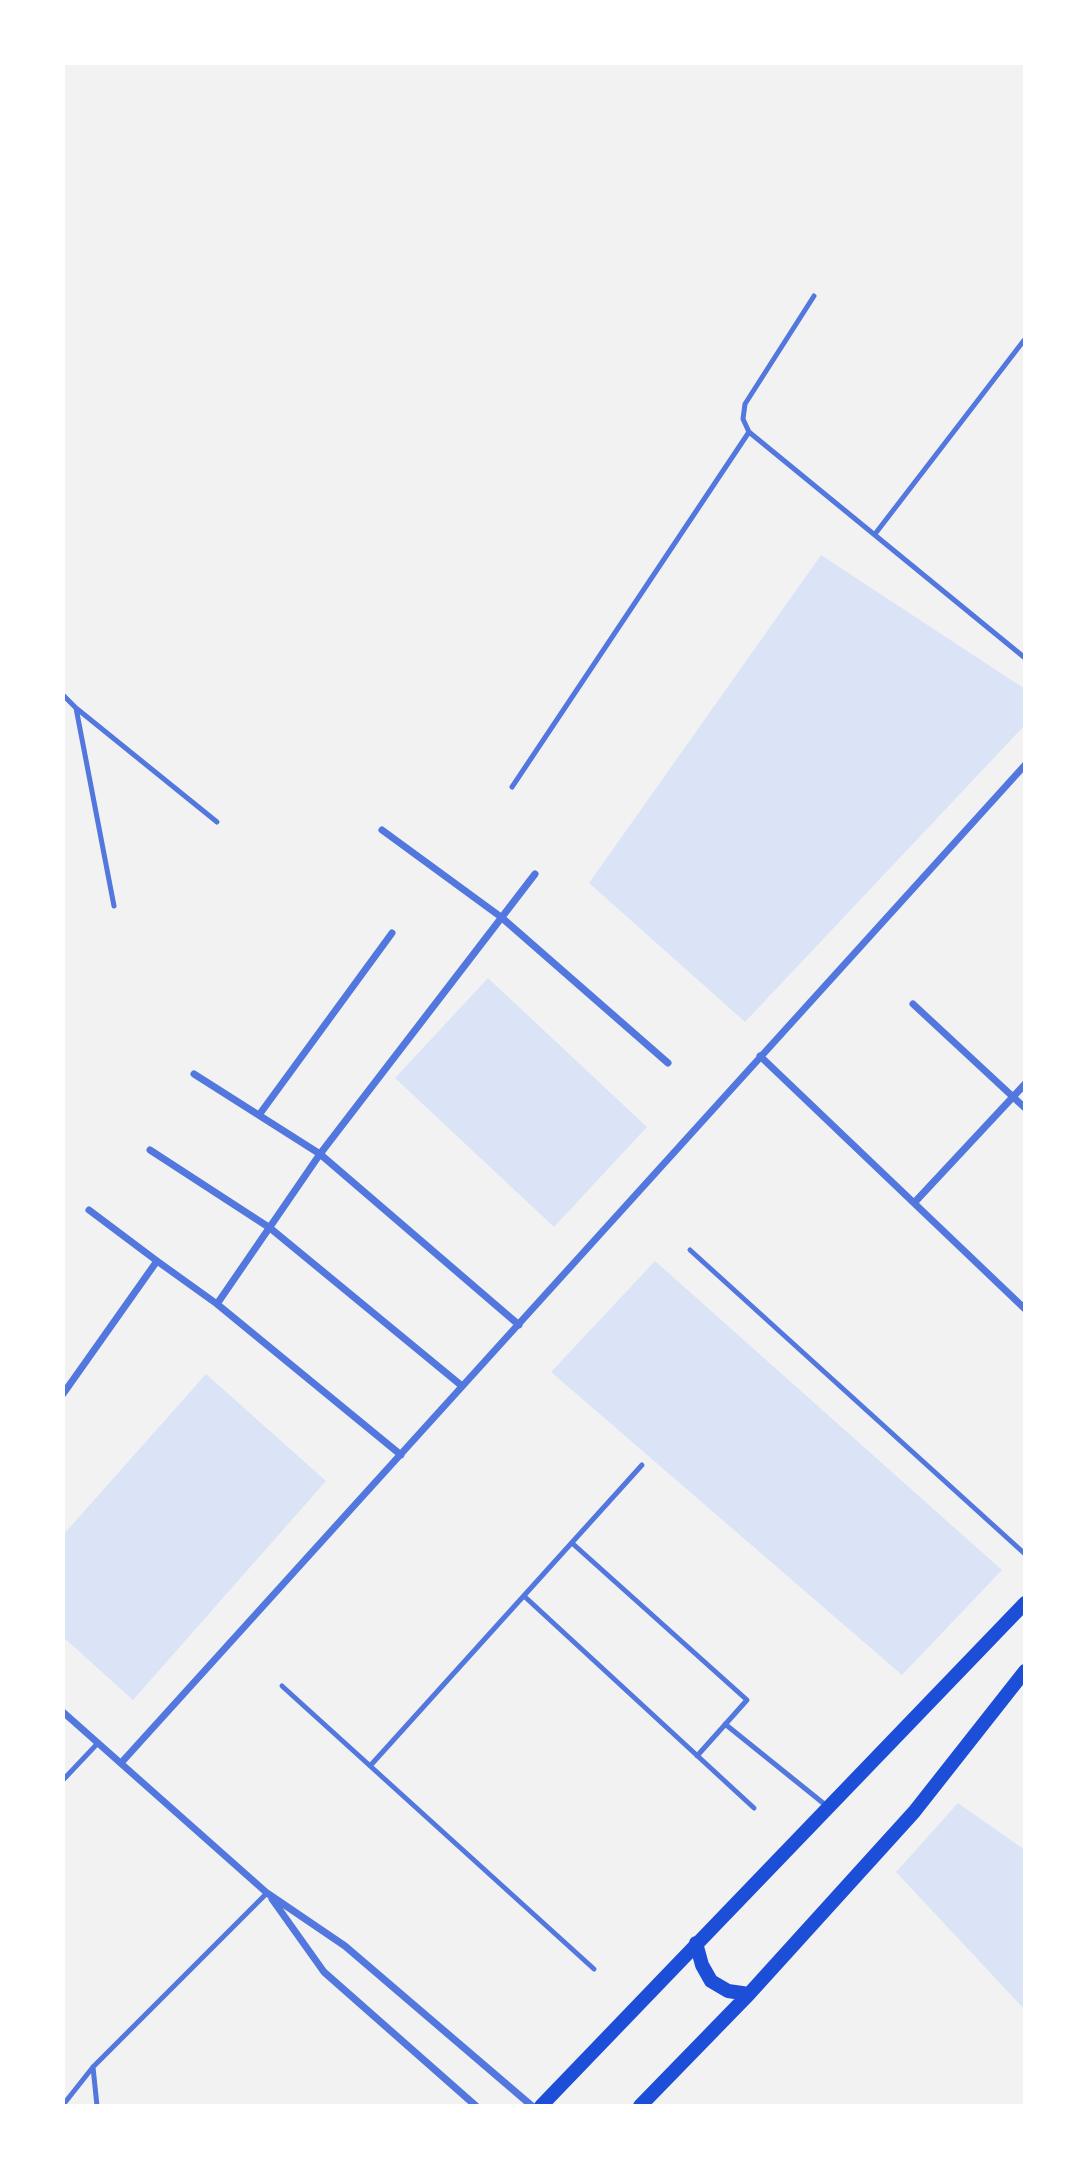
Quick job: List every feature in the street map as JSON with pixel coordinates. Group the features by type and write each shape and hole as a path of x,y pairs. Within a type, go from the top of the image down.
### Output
{"main road":[{"path":"541,2106 1025,1603"},
{"path":"640,2106 749,1994 914,1812 1025,1671"},
{"path":"696,1944 702,1965 711,1981 728,1991 749,1994"}],"street":[{"path":"121,1763 1025,765"},
{"path":"382,830 501,917 668,1063"},
{"path":"217,1304 320,1154 535,874"},
{"path":"259,1115 392,933"},
{"path":"913,1004 1025,1108"},
{"path":"760,1056 1025,1309"},
{"path":"194,1073 320,1154 519,1325"},
{"path":"914,1203 1025,1084"},
{"path":"150,1150 270,1228 462,1386"},
{"path":"89,1210 217,1304 401,1455"},
{"path":"63,1394 158,1261"},
{"path":"63,1712 267,1893 345,1946 533,2106"},
{"path":"267,1893 324,1972 476,2106"}],"lane":[{"path":"814,296 745,404 743,419 749,432 1025,658"},
{"path":"875,534 1025,339"},
{"path":"512,787 749,432"},
{"path":"63,695 217,822"},
{"path":"76,708 114,906"},
{"path":"690,1250 1025,1554"},
{"path":"370,1766 642,1465"},
{"path":"572,1544 747,1700 697,1756"},
{"path":"524,1595 754,1808"},
{"path":"282,1686 594,1969"},
{"path":"725,1724 828,1807"},
{"path":"63,1780 98,1743"},
{"path":"63,2105 93,2067 267,1893"},
{"path":"93,2067 97,2106"}],"shaded area":[{"path":"821,555 1025,689 1025,725 745,1022 589,883"},
{"path":"488,978 647,1127 554,1227 395,1078"},
{"path":"655,1261 1002,1570 902,1675 551,1372"},
{"path":"206,1374 326,1481 133,1700 63,1637 63,1535"},
{"path":"958,1803 1025,1850 1025,2010 896,1872"}]}
